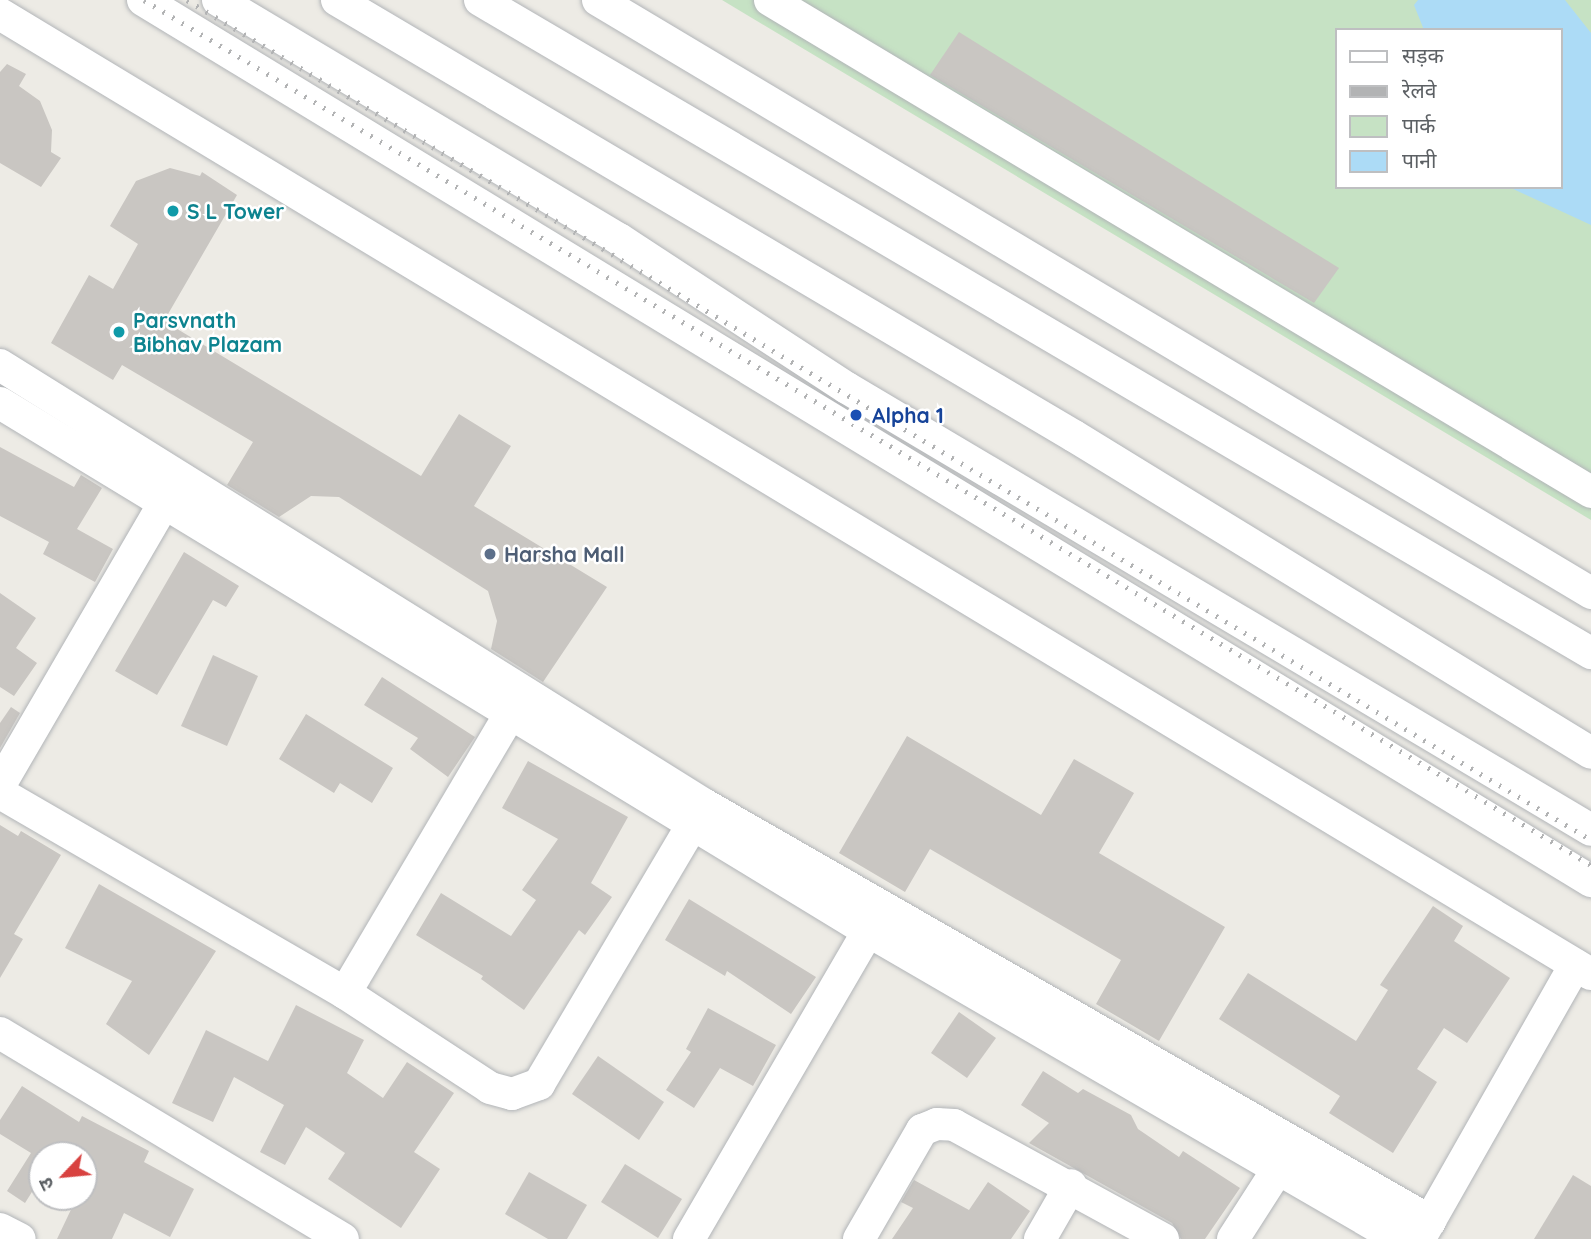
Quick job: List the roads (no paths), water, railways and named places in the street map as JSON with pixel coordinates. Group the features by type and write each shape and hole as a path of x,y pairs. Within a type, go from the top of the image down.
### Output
{"street":[{"path":"143,0 1591,881"},
{"path":"218,0 619,239 859,395 1591,830"},
{"path":"337,0 1073,436 1591,753"},
{"path":"480,0 1591,653"},
{"path":"598,0 1591,593"},
{"path":"770,0 1591,492"},
{"path":"0,14 1583,970 1417,1234"},
{"path":"0,365 705,805 1417,1234"},
{"path":"0,403 163,505 511,712 868,931 1278,1169 1417,1234"},
{"path":"0,785 163,505"},
{"path":"345,993 511,712"},
{"path":"0,793 345,993 490,1088 512,1094 539,1084 692,825"},
{"path":"689,1239 868,931"},
{"path":"0,1033 343,1239"},
{"path":"859,1239 922,1130 937,1124 954,1125 1071,1185 1163,1239"},
{"path":"1233,1239 1278,1169"},
{"path":"1040,1239 1071,1185"},
{"path":"0,1228 20,1239"}],"water":[{"path":"1418,0 1565,0 1591,33 1591,225 1513,189 1563,189 1563,28 1423,28 1414,5"}],"railway":[{"path":"144,0 1591,865"},
{"path":"187,0 1591,840"}],"place":[{"name":"S L Tower","path":"173,211"},
{"name":"Parsvnath Bibhav Plazam","path":"119,332"},
{"name":"Alpha 1","path":"856,415"},
{"name":"Harsha Mall","path":"490,554"}]}
